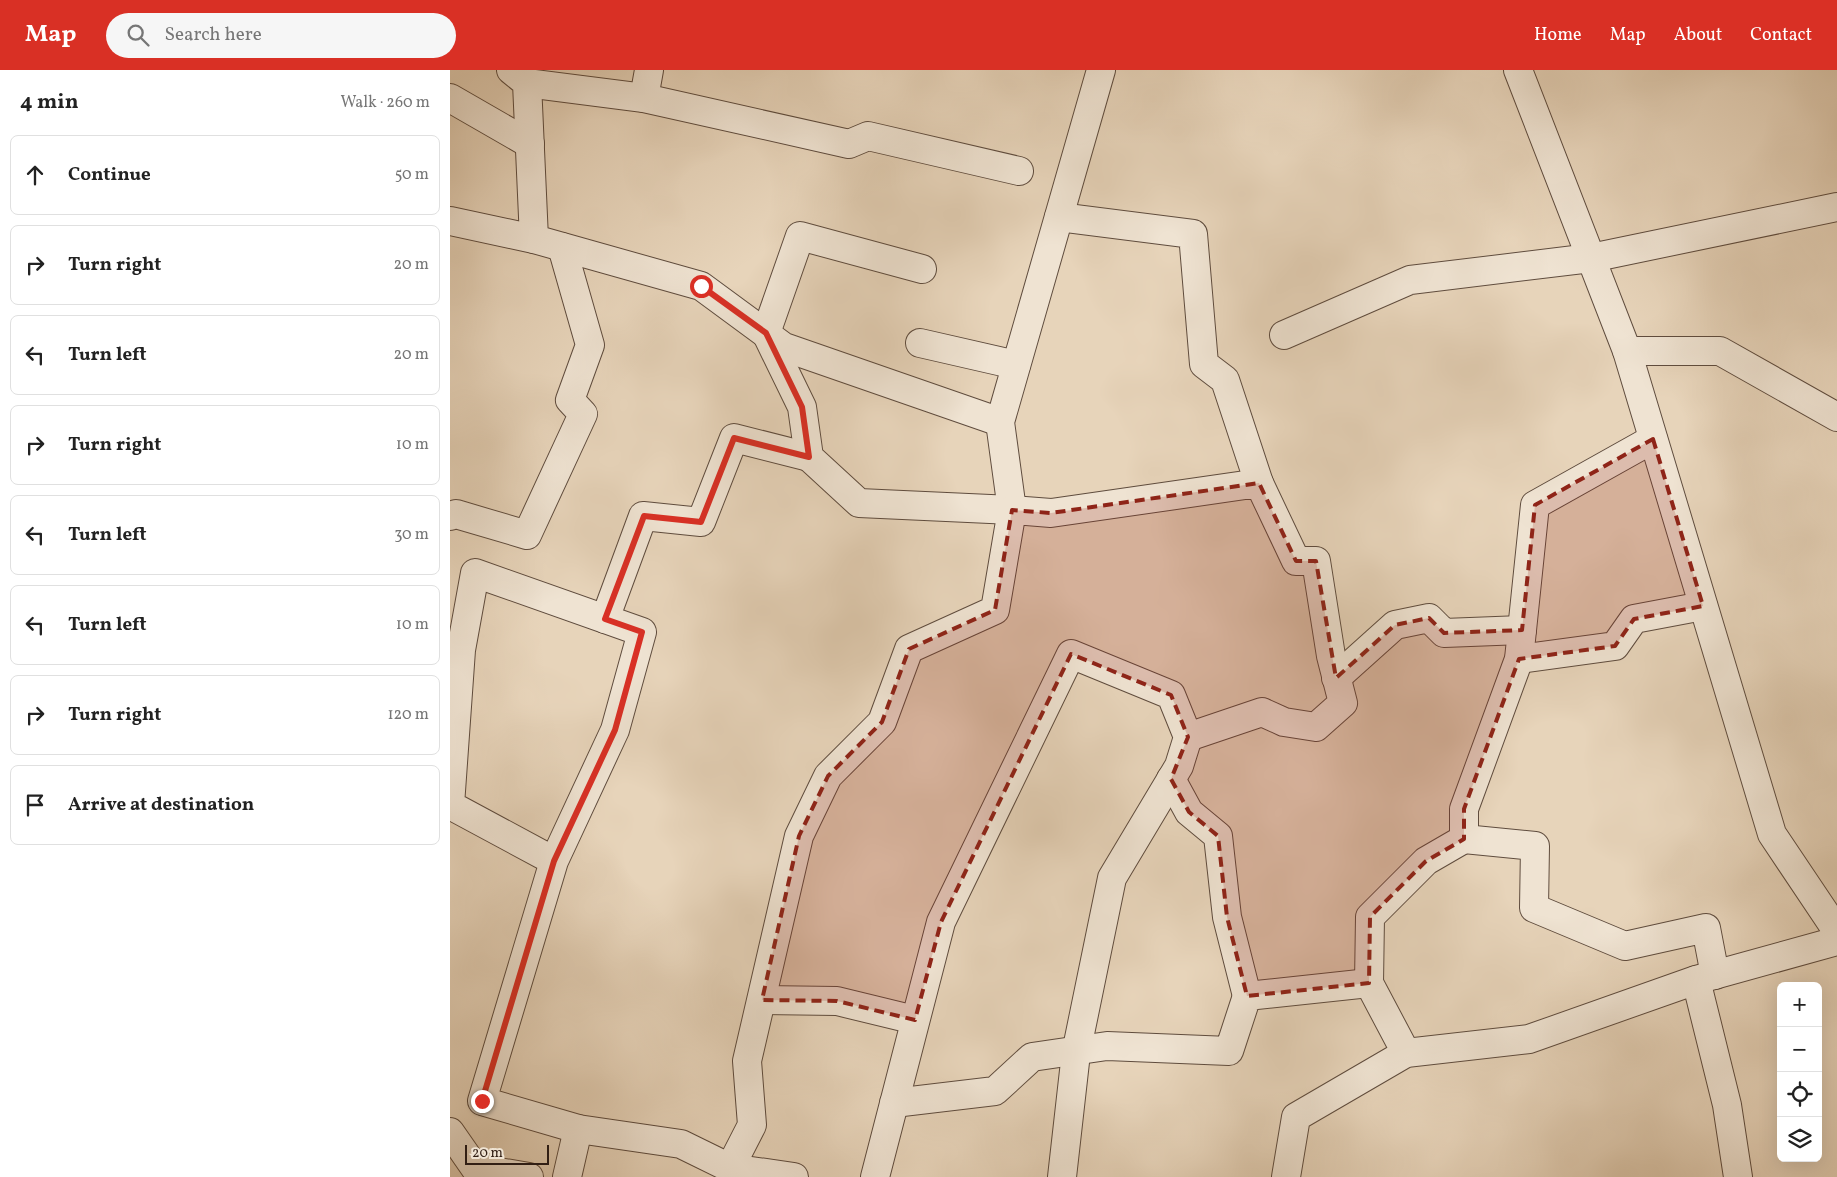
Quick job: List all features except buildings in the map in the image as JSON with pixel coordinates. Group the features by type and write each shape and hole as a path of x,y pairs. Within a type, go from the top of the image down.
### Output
{"street":[{"path":"644,98 649,70"},
{"path":"730,1168 752,1124 747,1061 799,836 828,776 882,722 909,649 995,610 1012,510 1000,422 1101,70"},
{"path":"1518,70 1627,351 1772,834 1837,931"},
{"path":"534,239 530,144 519,77 644,98 849,144 868,136 1019,172"},
{"path":"450,98 530,144"},
{"path":"1284,336 1410,280 1591,258 1837,207"},
{"path":"1059,218 1193,234 1204,364 1225,380 1259,483 1296,561 1316,561 1330,656 1343,703 1316,727 1284,722 1262,712 1188,736"},
{"path":"450,220 534,239 701,286 784,347 1000,422"},
{"path":"809,457 802,407 766,333 800,236 922,270"},
{"path":"450,516 456,514 527,535 583,414 570,400 590,345 562,247"},
{"path":"920,343 1016,365"},
{"path":"1627,351 1720,351 1837,417"},
{"path":"605,619 644,516 701,522 734,438 809,457 859,503 1051,512 1259,483"},
{"path":"1464,839 1464,808 1519,659 1535,505 1653,439"},
{"path":"554,861 450,805 456,647 475,573 642,632 615,730 554,861 482,1101 578,1129 681,1144 730,1168 794,1177"},
{"path":"1519,659 1615,646 1634,619 1703,606"},
{"path":"1336,678 1394,626 1429,618 1444,633 1522,630"},
{"path":"875,1177 941,922 1071,654 1171,695 1188,736 1179,766 1112,878 1076,1050 1062,1177"},
{"path":"894,1103 995,1091 1032,1057 1076,1050 1107,1046 1229,1051 1247,996 1227,917 1218,836 1189,812 1171,779"},
{"path":"1406,1054 1369,983 1370,917 1426,861 1464,839 1535,846 1534,908 1625,946 1706,928 1705,978 1738,1177"},
{"path":"1286,1177 1296,1117 1406,1054 1529,1039 1705,978 1837,941"},
{"path":"1247,996 1369,983"},
{"path":"762,1000 838,1001 915,1020"},
{"path":"567,1177 578,1129"},
{"path":"450,1132 475,1168 529,1177"}],"highlighted area":[{"path":"1653,439 1703,606 1634,619 1615,646 1519,659 1464,809 1464,839 1426,861 1370,917 1369,983 1247,996 1227,917 1218,836 1189,812 1171,779 1188,737 1171,695 1071,654 941,922 915,1020 837,1001 762,1000 799,836 828,776 882,722 909,649 995,610 1012,510 1051,513 1259,483 1296,561 1316,561 1336,678 1395,625 1429,618 1444,633 1522,630 1535,505"}],"route":[{"path":"482,1101 554,861 615,730 642,632 605,619 644,516 701,522 734,438 809,457 802,407 766,333 701,286"}]}
